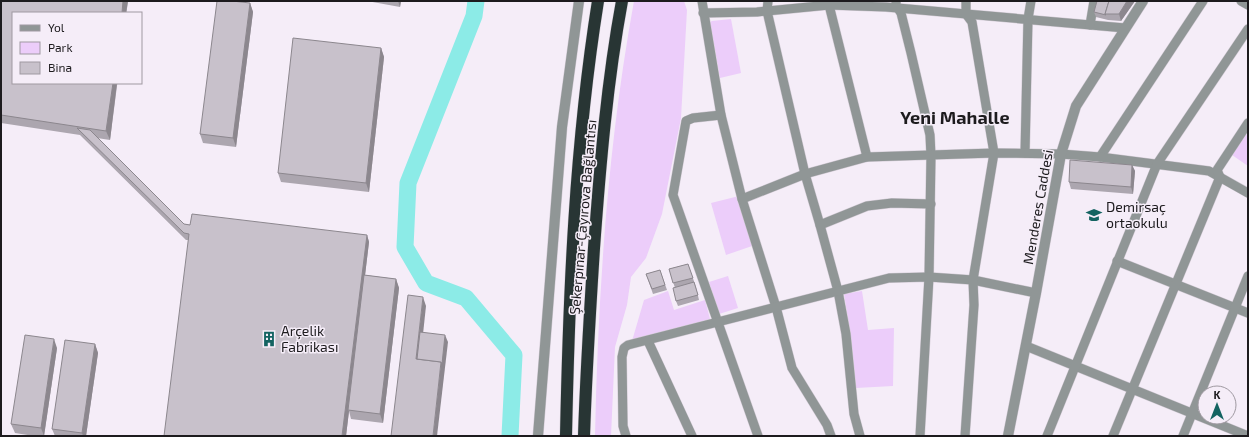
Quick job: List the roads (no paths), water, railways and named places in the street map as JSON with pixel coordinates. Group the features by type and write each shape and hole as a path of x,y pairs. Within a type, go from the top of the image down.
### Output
{"highway":[{"name":"Şekerpınar-Çayırova Bağlantısı","path":"566,436 568,334 578,160 598,1"},
{"name":"Şekerpınar-Çayırova Bağlantısı","path":"584,436 601,156 622,1"}],"street":[{"path":"538,436 562,127 579,1"},
{"path":"702,1 721,115 742,199 776,307 792,368 827,425 830,436"},
{"path":"768,1 767,11 804,174 838,291 846,334 854,414 860,436"},
{"path":"1025,153 1028,19 1031,1"},
{"path":"1090,25 1094,1"},
{"name":"Menderes Caddesi","path":"1008,436 1061,154 1076,106 1143,1"},
{"path":"1100,157 1204,1"},
{"path":"1241,1 1248,5"},
{"path":"703,13 767,11 830,3 956,13 966,7 974,18 994,153 973,280 974,305 965,436"},
{"path":"830,3 867,157"},
{"path":"896,8 930,135 931,204 929,277 920,436"},
{"path":"974,18 1028,19 1125,28"},
{"path":"1047,436 1157,164 1248,29"},
{"path":"721,115 692,118 686,122 673,195 719,321 758,436"},
{"path":"1113,436 1220,177 1217,170 1248,123"},
{"path":"742,199 804,174 867,157 994,153 1061,154 1100,157 1209,171 1248,193"},
{"path":"820,225 867,206 892,203 931,204"},
{"path":"1117,261 1248,313"},
{"path":"1183,436 1248,276"},
{"path":"626,436 623,426 622,352 624,348 628,346 719,321 889,278 929,277 973,280 1036,293"},
{"path":"648,341 692,436"},
{"path":"1026,346 1248,436"}],"waterway":[{"path":"476,1 474,16 408,183 405,247 426,283 466,298 514,355 510,436"}],"place":[{"name":"Demirsaç ortaokulu","path":"1094,215"},
{"name":"Arçelik Fabrikası","path":"269,339"}],"district":[{"name":"Yeni Mahalle","path":"955,118"}]}
